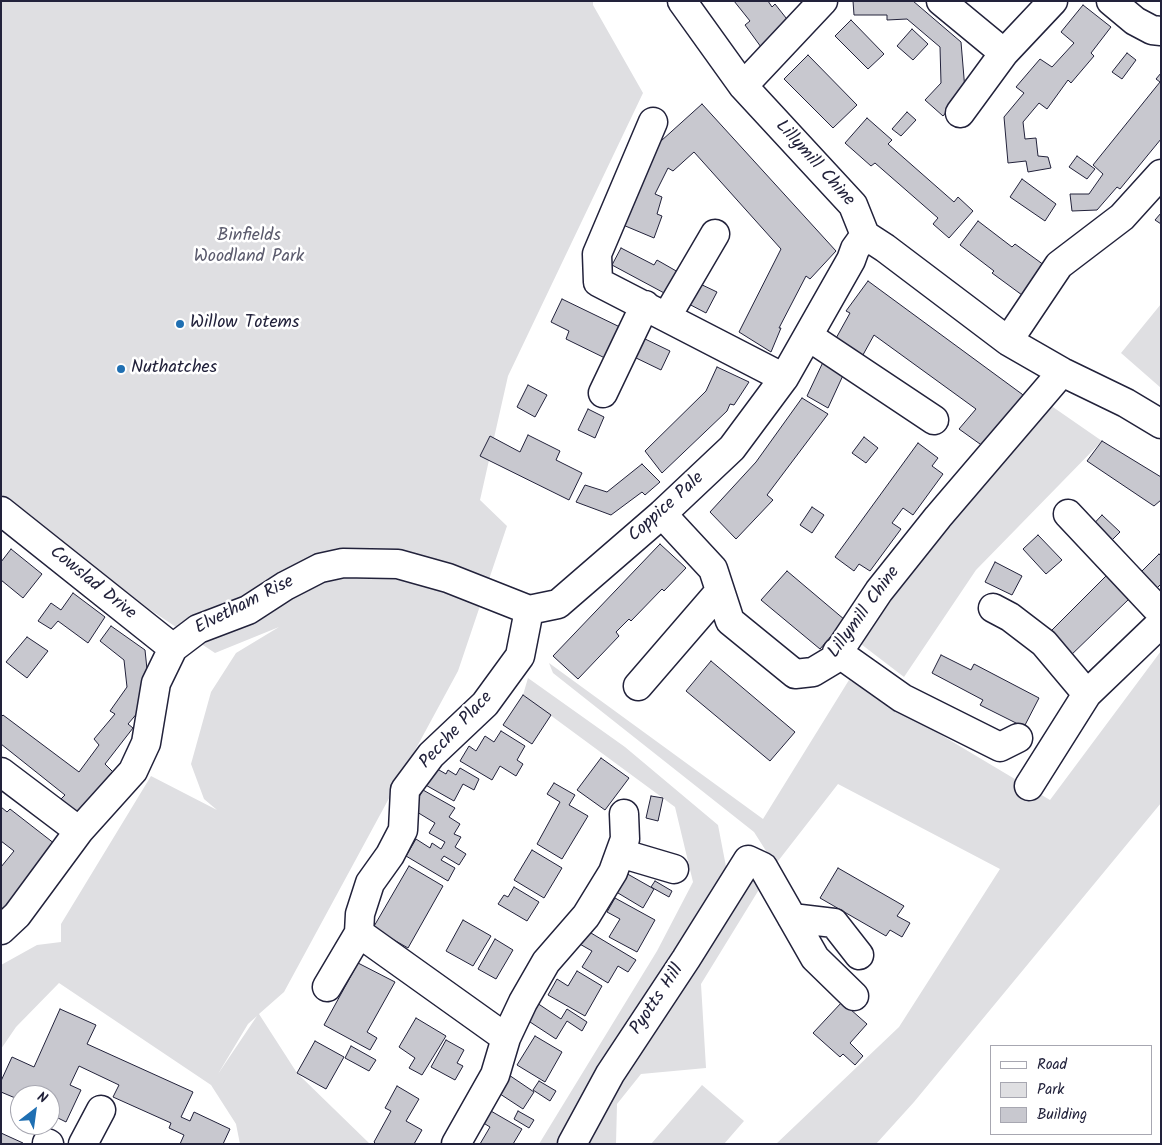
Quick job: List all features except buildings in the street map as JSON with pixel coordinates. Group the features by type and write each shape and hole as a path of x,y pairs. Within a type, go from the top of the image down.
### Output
{"street":[{"name":"Lillymill Chine","path":"682,1 743,86 853,205 865,235"},
{"path":"743,86 823,1"},
{"path":"940,1 1004,53"},
{"path":"960,113 1004,53 1053,1"},
{"path":"1111,1 1135,21 1152,30 1161,31"},
{"path":"653,122 597,254 598,282 656,310 784,378"},
{"path":"1008,341 1059,265 1122,217 1161,174"},
{"path":"603,393 656,310 715,234"},
{"path":"865,235 1008,341 1062,372 1126,403 1161,424"},
{"name":"Coppice Pale","path":"529,610 558,604 662,514 732,448 784,378 851,260 855,249 865,235"},
{"path":"808,336 934,420"},
{"name":"Lillymill Chine","path":"662,514 713,569 730,621 795,674 813,672 831,662 879,591 932,524 1062,372"},
{"path":"1068,514 1161,613"},
{"name":"Cowslad Drive","path":"5,522 173,648"},
{"name":"Elvetham Rise","path":"1,930 17,915 79,831 133,771 146,743 156,683 173,648 198,629 248,610 285,586 320,568 343,562 398,564 448,578 529,610"},
{"path":"638,686 720,591"},
{"path":"993,608 1010,617 1044,643 1087,694"},
{"name":"Pecche Place","path":"327,987 359,934 360,914 370,883 390,855 403,830 404,790 431,755 485,704 520,656 529,610"},
{"path":"1029,786 1087,694 1161,624"},
{"path":"837,652 902,698 1000,747 1008,732 1048,757"},
{"path":"1,772 79,831"},
{"path":"456,1144 495,1075 506,1038 523,1002 546,962 586,916 613,872 625,839 624,814"},
{"path":"620,853 674,869"},
{"name":"Pyotts Hill","path":"572,1144 610,1074 686,959 748,860 763,868 792,918"},
{"path":"792,918 834,923 859,955"},
{"path":"792,918 815,958 854,996"},
{"path":"359,934 506,1038"},
{"path":"83,1144 101,1110"}],"green space":[{"name":"Binfields Woodland Park","path":"1,1 593,1 593,5 643,93 508,376 480,500 507,526 458,671 284,992 259,1014 297,1073 370,1144 240,1144 236,1124 211,1085 59,983 16,1027 1,1049 1,965 37,945 61,942 61,924 151,776 217,810 204,799 191,764 211,692 236,653 279,627 215,653 149,609 1,494","holes":["257,1016 218,1074 248,1024"]},
{"path":"1161,304 1161,388 1121,353"},
{"path":"1050,405 1102,441 976,570 904,677 857,641 949,505"},
{"path":"1161,651 1161,803 914,1102 876,1144 776,1144 899,1027 1000,869 838,784 775,865 754,832 553,673 549,663 763,819 849,680 1050,800"},
{"path":"528,678 625,747 718,825 728,877 752,874 763,883 701,984 706,1068 641,1074 617,1104 616,1144 539,1144 657,951 693,882 675,807 523,695"},
{"path":"702,1085 744,1121 724,1144 651,1144"}],"place":[{"name":"Willow Totems","path":"180,324"},
{"name":"Nuthatches","path":"121,369"}]}
